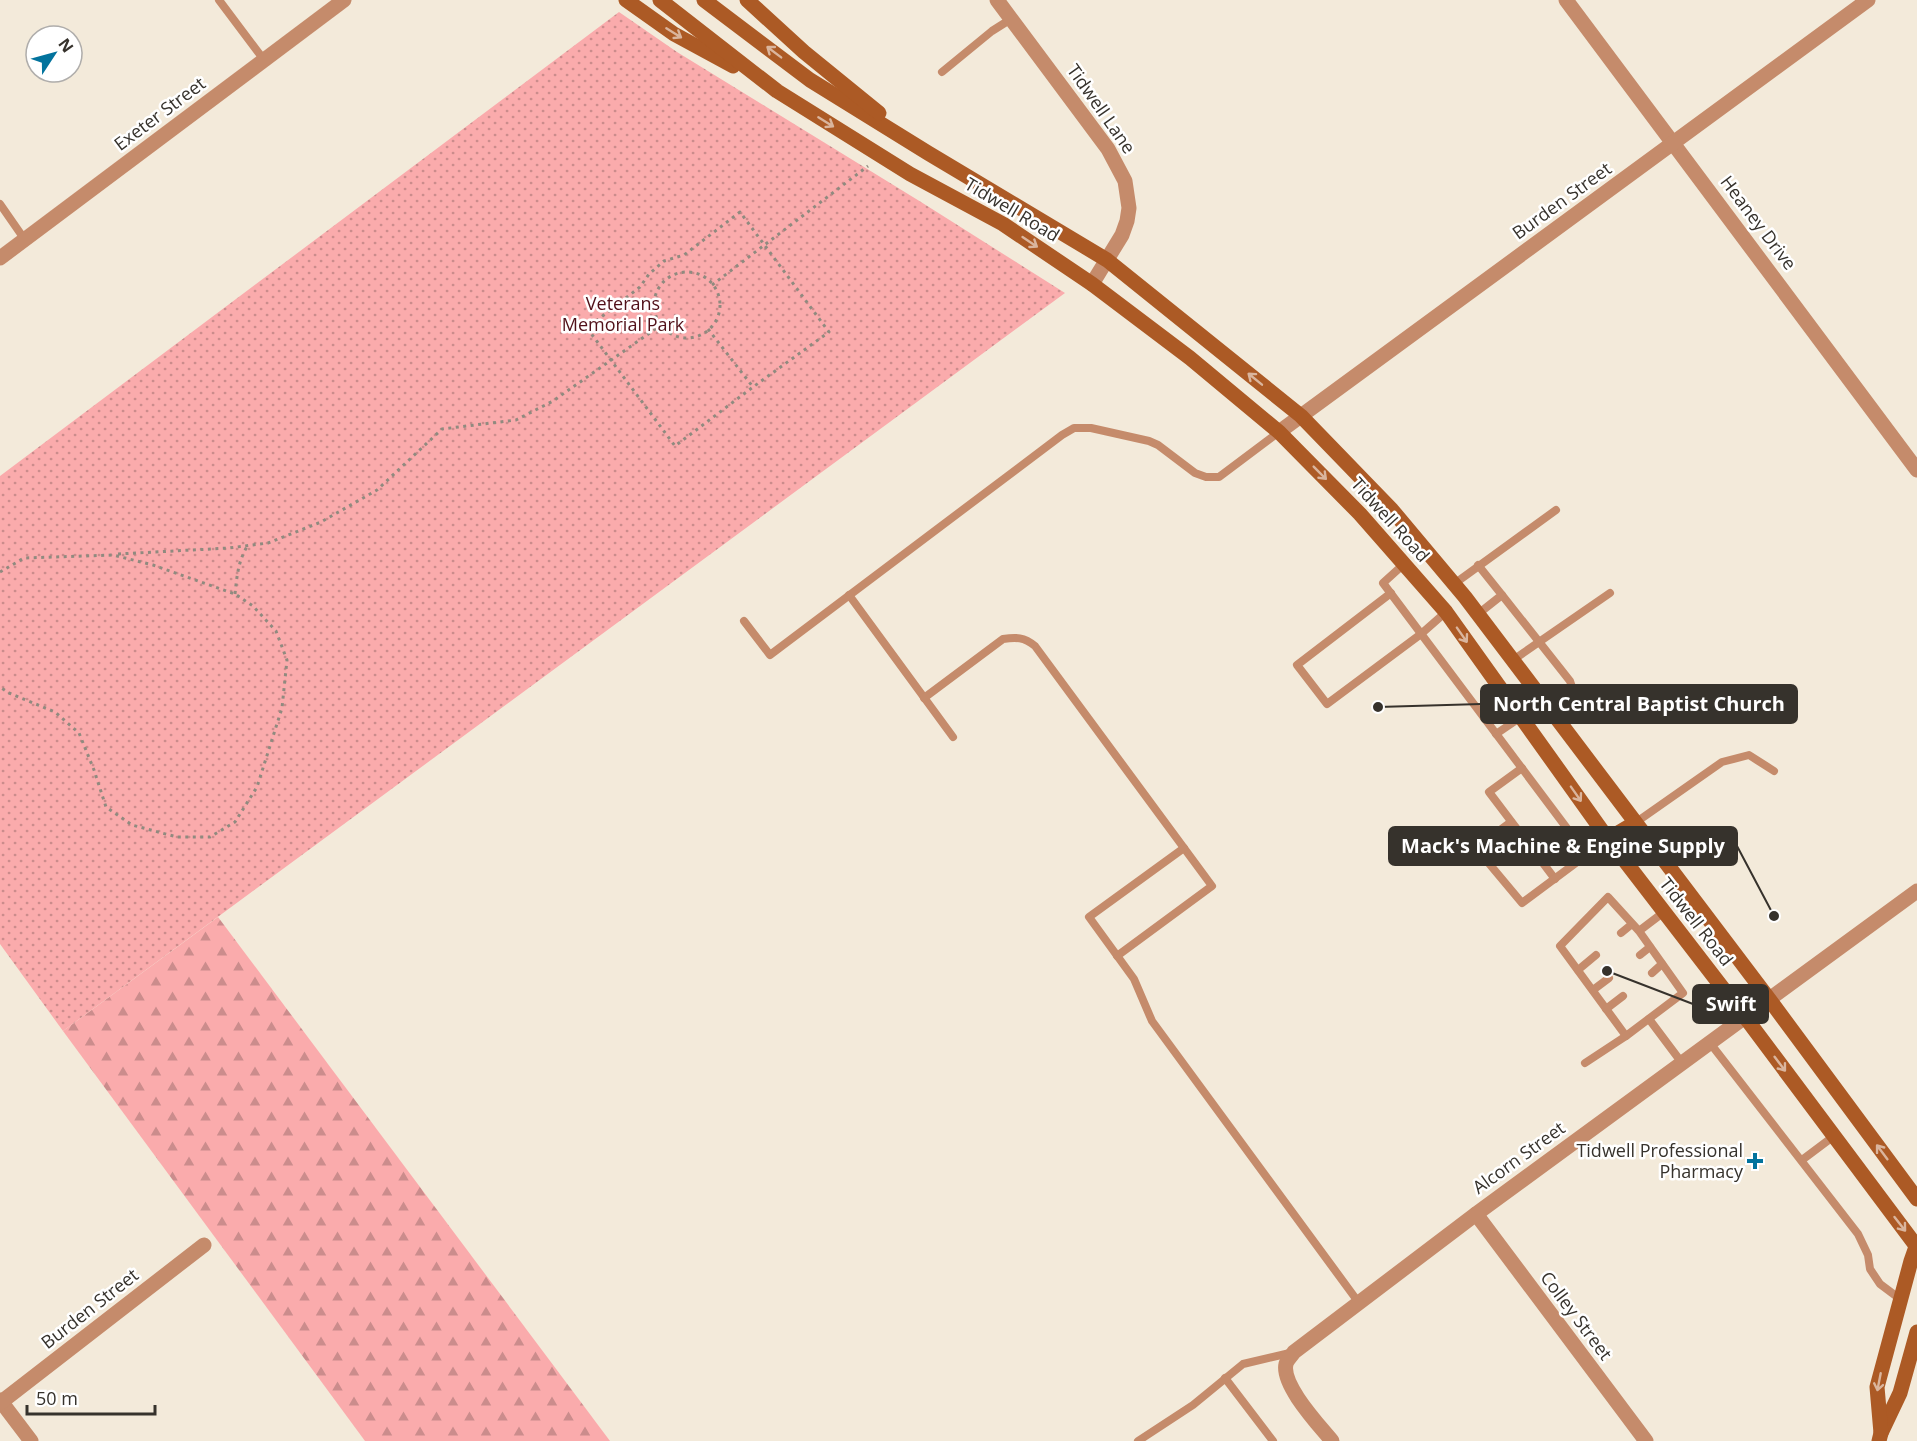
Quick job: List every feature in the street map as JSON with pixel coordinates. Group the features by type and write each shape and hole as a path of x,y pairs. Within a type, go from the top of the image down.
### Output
{"main road":[{"path":"626,0 674,34 777,91"},
{"name":"Tidwell Road","path":"660,0 777,91 910,174 1003,224 1092,284 1190,358 1279,432 1360,514 1446,612 1608,839 1917,1246"},
{"name":"Tidwell Road","path":"704,0 810,80 1107,260 1301,416 1392,510 1465,597 1917,1199"},
{"path":"747,0 804,52 928,153"},
{"path":"1446,612 1465,597"},
{"path":"1608,839 1635,823"},
{"path":"1880,1437 1877,1387 1917,1246"},
{"path":"1880,1437 1900,1393 1917,1332"}],"street":[{"name":"Exeter Street","path":"0,258 344,0"},
{"name":"Tidwell Lane","path":"998,0 1108,149 1125,181 1129,208 1127,221 1122,235 1092,284"},
{"name":"Heaney Drive","path":"1566,0 1917,470"},
{"name":"Burden Street","path":"1279,432 1868,0"},
{"name":"Alcorn Street","path":"1294,1352 1476,1214 1917,891"},
{"name":"Colley Street","path":"1476,1214 1646,1441"},
{"name":"Burden Street","path":"0,1401 204,1245"},
{"path":"1294,1352 1286,1363 1291,1387 1332,1441"},
{"path":"0,1401 31,1441"}],"lane":[{"path":"219,0 264,60"},
{"path":"942,72 992,31 1011,19"},
{"path":"0,204 25,240"},
{"path":"744,621 770,655 1074,428 1091,428 1149,441 1158,445 1195,473 1206,477 1219,477 1279,432"},
{"path":"1454,584 1556,510"},
{"path":"1404,564 1383,583 1587,855"},
{"path":"1478,565 1570,681 1574,693 1571,702 1554,715"},
{"path":"1513,660 1610,592"},
{"path":"1391,594 1297,665 1327,704 1421,634 1446,612"},
{"path":"849,595 953,737"},
{"path":"1478,614 1502,595"},
{"path":"924,698 1003,639 1014,637 1026,639 1035,646 1212,886 1117,956"},
{"path":"1496,734 1521,717"},
{"path":"1635,823 1722,762 1749,755 1774,771"},
{"path":"1522,768 1489,792 1555,879"},
{"path":"1512,822 1476,848 1522,903 1608,839"},
{"path":"1184,848 1089,917 1134,980 1152,1021 1359,1303"},
{"path":"1586,1063 1626,1036 1683,993 1638,931 1608,897 1560,946 1626,1036"},
{"path":"1638,931 1664,912"},
{"path":"1621,933 1632,924"},
{"path":"1640,955 1650,947"},
{"path":"1578,970 1596,955"},
{"path":"1652,973 1662,964"},
{"path":"1593,990 1609,978"},
{"path":"1606,1009 1623,996"},
{"path":"1648,1019 1682,1064"},
{"path":"1710,1043 1858,1234 1868,1255 1870,1269 1880,1284 1901,1300"},
{"path":"1802,1160 1834,1136"},
{"path":"1138,1441 1193,1405 1243,1364 1294,1352"},
{"path":"1225,1378 1272,1441"}],"path":[{"path":"712,285 868,166"},
{"path":"740,212 765,245 829,332 675,446 587,328 640,287 649,274 664,261 684,255 740,212"},
{"path":"691,272 712,285 719,300 719,308 714,323 702,334 688,338 673,335 661,325 654,309 654,301 656,292 666,279 691,272"},
{"path":"0,573 24,558 229,548 268,543 321,522 377,490 442,429 516,420 553,401 661,325"},
{"path":"708,329 753,387"},
{"path":"235,594 238,569 248,545"},
{"path":"0,687 55,712 79,733 106,807 132,825 177,837 210,837 235,822 257,787 282,708 287,660 276,631 253,606 235,594 153,564 113,555"}],"green space":[{"name":"Veterans Memorial Park","path":"619,12 677,52 1065,293 63,1031 0,944 0,476"},
{"path":"218,917 610,1441 365,1441 63,1031"}],"place":[{"name":"North Central Baptist Church","path":"1378,707"},
{"name":"Mack's Machine & Engine Supply","path":"1774,916"},
{"name":"Swift","path":"1607,971"},
{"name":"Tidwell Professional Pharmacy","path":"1755,1161"}]}
